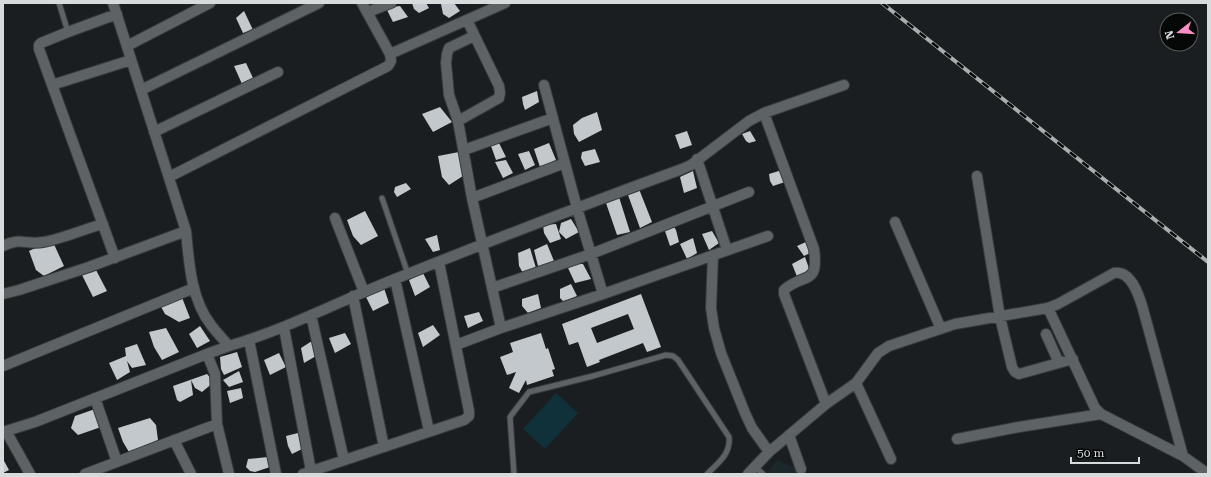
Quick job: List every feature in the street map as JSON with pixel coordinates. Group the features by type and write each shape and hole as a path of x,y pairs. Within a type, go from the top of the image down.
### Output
{"street":[{"path":"113,3 186,231 194,288 201,308 211,325 230,346"},
{"path":"127,46 210,3"},
{"path":"141,90 318,3"},
{"path":"169,177 388,66 391,61 390,54 362,3"},
{"path":"368,12 391,3"},
{"path":"390,54 506,3"},
{"path":"115,258 39,52 39,45 68,32 117,14"},
{"path":"458,122 499,98 500,93 499,86 467,20"},
{"path":"474,36 449,48 447,54 447,85 451,103 458,122 472,198 500,328"},
{"path":"52,85 131,60"},
{"path":"154,132 278,72"},
{"path":"544,85 577,208 603,294"},
{"path":"30,474 4,429 35,422 207,354 284,328 395,279 682,169 750,120 764,113 844,85"},
{"path":"764,113 814,249 816,261 813,273 809,278 788,287 784,290 784,294 826,404"},
{"path":"464,150 553,118"},
{"path":"697,159 727,250"},
{"path":"472,198 565,163"},
{"path":"977,176 1000,317 1012,367 1015,372 1019,374 1073,359"},
{"path":"492,288 591,254 712,205 749,192"},
{"path":"335,218 364,292"},
{"path":"895,222 941,329"},
{"path":"3,246 14,241 32,243 45,242 103,224"},
{"path":"3,294 90,267 186,231"},
{"path":"456,345 500,328 603,294 768,236"},
{"path":"713,255 711,308 714,328 721,353 752,428 769,452"},
{"path":"284,328 307,473 464,420 469,416 469,411 439,262"},
{"path":"752,470 769,452 826,404 856,383 878,353 889,346 935,329 941,329 945,326 1048,308 1114,273 1119,272 1126,275 1132,283 1144,309 1183,456"},
{"path":"395,279 429,431"},
{"path":"3,366 194,288"},
{"path":"354,296 384,447"},
{"path":"1048,308 1095,408 1101,414 1183,456 1208,474"},
{"path":"311,315 344,460"},
{"path":"1046,334 1059,363"},
{"path":"249,340 276,474"},
{"path":"207,354 214,374 217,424 229,474"},
{"path":"856,383 891,458"},
{"path":"95,398 117,462"},
{"path":"957,439 1019,427 1101,414"},
{"path":"85,474 217,424"},
{"path":"789,435 801,469"},
{"path":"174,440 191,474"}],"lane":[{"path":"59,3 68,32"},
{"path":"382,198 408,274"},
{"path":"514,474 510,417 529,392 593,376 666,355 674,356 678,360 729,437 730,445 727,452 707,474"},
{"path":"752,470 763,474"}],"shaded area":[{"path":"556,393 578,413 545,449 523,429"},
{"path":"778,460 808,474 765,474"}],"building":[{"path":"412,3 426,3 429,8 419,13 414,9"},
{"path":"454,3 460,11 449,18 443,14 441,4"},
{"path":"400,6 408,17 393,22 386,8"},
{"path":"244,11 253,30 243,33 236,18"},
{"path":"246,63 253,78 242,84 234,66"},
{"path":"537,91 539,102 525,110 522,97"},
{"path":"440,107 452,122 433,132 422,114"},
{"path":"597,112 602,130 579,142 574,134 573,125 582,118"},
{"path":"687,131 692,145 680,149 675,135"},
{"path":"750,131 756,141 749,143 742,134"},
{"path":"499,143 506,157 496,160 491,146"},
{"path":"549,143 556,160 540,167 534,149"},
{"path":"595,149 600,162 585,166 581,158 582,152"},
{"path":"529,151 535,165 525,170 518,154"},
{"path":"459,152 466,174 449,185 442,177 438,156"},
{"path":"506,160 513,173 503,178 495,162"},
{"path":"782,170 788,181 773,186 770,181 769,174"},
{"path":"693,171 697,188 684,193 680,177"},
{"path":"406,183 411,189 397,197 394,192 395,187"},
{"path":"639,189 652,222 640,228 628,195"},
{"path":"619,197 630,232 617,235 606,203"},
{"path":"365,211 378,236 361,245 353,236 347,220"},
{"path":"571,219 579,232 566,239 559,232 561,223"},
{"path":"556,224 561,239 550,243 544,233 543,225"},
{"path":"674,227 679,242 670,246 665,231"},
{"path":"712,231 719,243 709,250 702,234"},
{"path":"437,235 440,250 433,252 425,239"},
{"path":"693,238 697,253 687,259 680,244"},
{"path":"52,240 64,266 44,276 36,270 29,251"},
{"path":"808,241 812,252 804,256 797,246"},
{"path":"547,244 554,261 539,270 534,250"},
{"path":"530,248 536,268 523,273 519,266 518,253"},
{"path":"805,257 811,274 798,279 792,264"},
{"path":"573,264 583,264 591,279 575,283 568,268"},
{"path":"96,270 107,291 93,297 82,275"},
{"path":"423,273 430,287 415,296 409,280"},
{"path":"571,284 577,296 564,302 560,298 560,289"},
{"path":"384,288 389,303 373,311 365,295"},
{"path":"538,294 541,308 528,313 522,306 522,299"},
{"path":"641,294 661,347 647,352 643,343 599,360 600,362 587,367 578,342 569,345 562,324","holes":["628,314 634,329 597,343 591,328"]},
{"path":"181,295 190,318 179,322 165,314 160,305"},
{"path":"479,312 483,321 468,328 464,316"},
{"path":"433,325 440,335 423,347 418,333"},
{"path":"200,326 210,341 197,348 189,334"},
{"path":"166,328 179,352 162,360 154,347 149,332"},
{"path":"345,333 351,344 335,353 329,338"},
{"path":"541,333 555,369 552,370 554,376 527,385 526,380 519,393 509,388 516,372 507,375 500,357 513,352 510,343"},
{"path":"312,341 316,356 304,363 301,348"},
{"path":"137,344 146,365 132,368 127,361 130,372 117,380 109,363 126,356 125,348"},
{"path":"237,352 242,367 224,375 221,369 220,357"},
{"path":"279,353 286,367 270,375 264,360"},
{"path":"239,371 243,382 229,387 223,380"},
{"path":"207,374 214,382 202,392 195,388 191,380 193,395 180,402 177,400 173,386"},
{"path":"241,388 243,398 230,403 227,391"},
{"path":"98,408 104,426 78,435 71,428 75,416"},
{"path":"150,418 156,425 158,440 129,452 123,442 118,428"},
{"path":"298,433 304,448 292,454 288,446 286,436"},
{"path":"268,457 273,466 255,472 250,471 246,467 248,459"},
{"path":"3,459 9,470 3,473"}],"railway":[{"path":"882,3 1208,262"}]}
